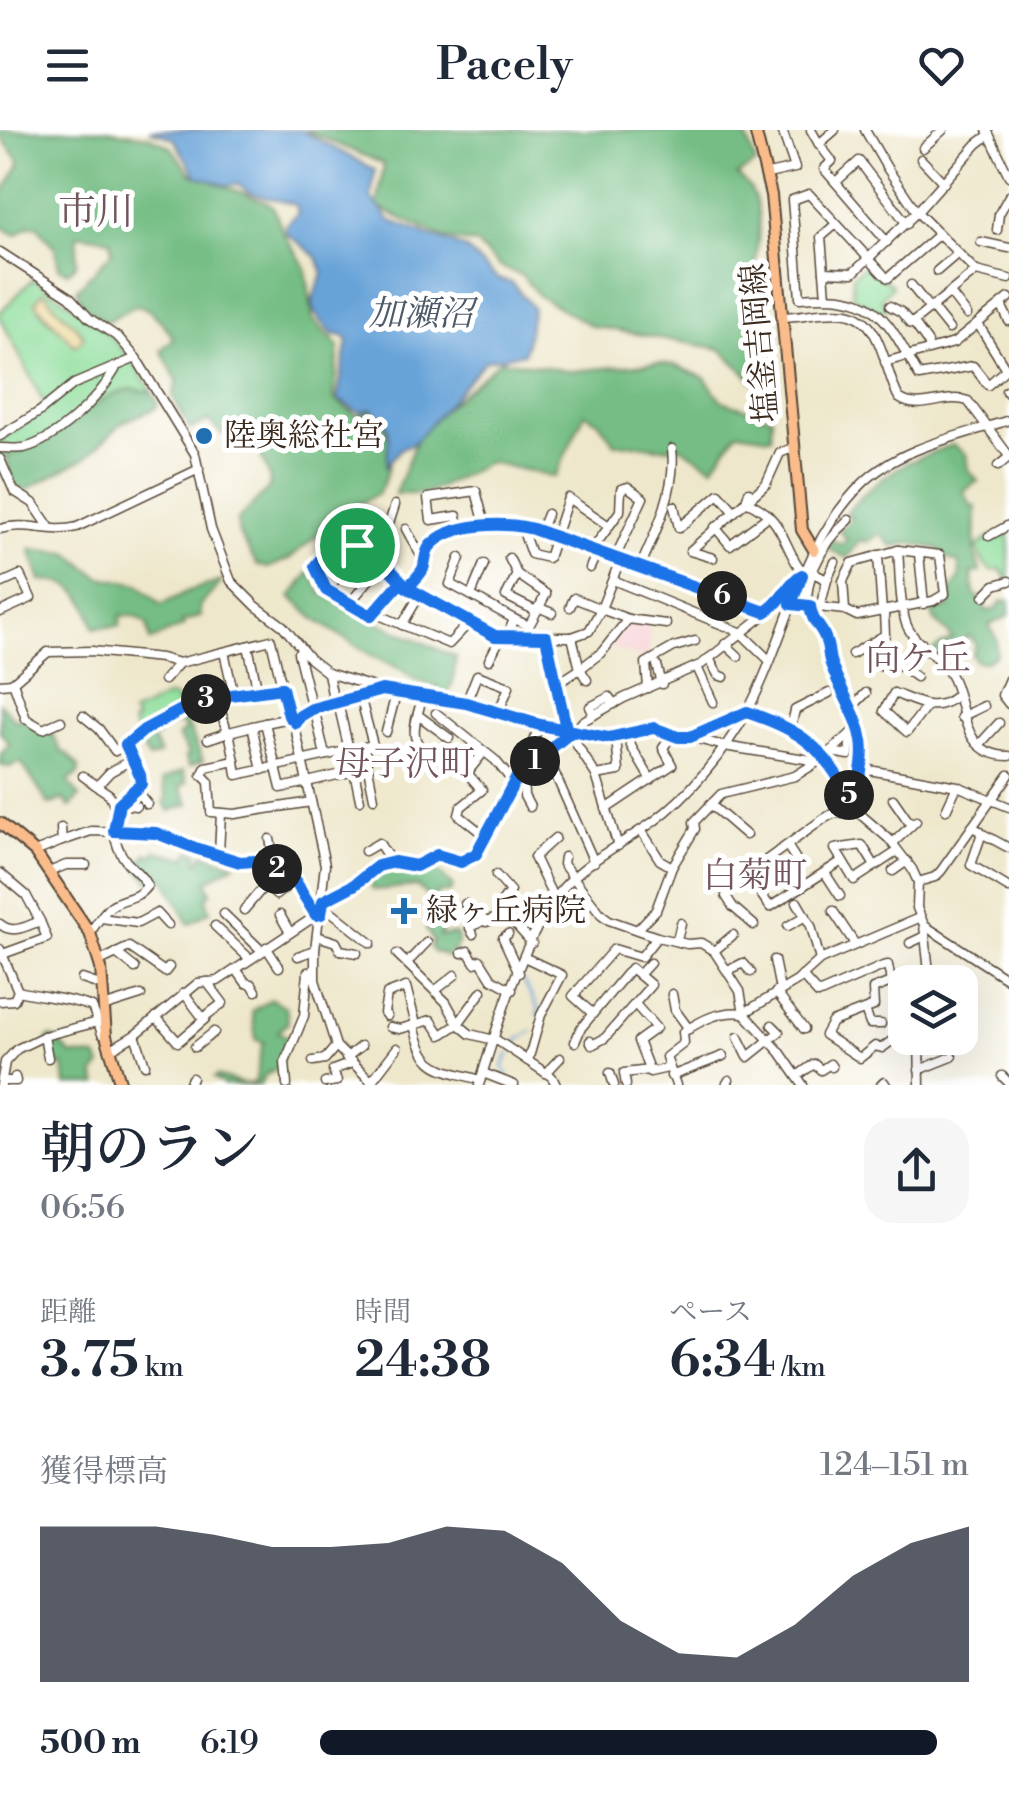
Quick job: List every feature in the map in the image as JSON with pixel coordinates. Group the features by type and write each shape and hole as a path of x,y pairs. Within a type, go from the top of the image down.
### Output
{"main road":[{"name":"塩釜吉岡線","path":"755,130 768,174 802,530 814,550"},
{"path":"0,823 34,852 90,933 100,961 106,1036 121,1085"}],"street":[{"path":"768,174 795,168 782,130"},
{"path":"811,130 832,160 824,169 887,242"},
{"path":"819,144 835,130"},
{"path":"922,148 944,130"},
{"path":"870,132 887,168 918,212 976,271 1009,279"},
{"path":"824,272 853,272 918,212 988,133 1009,176"},
{"path":"921,159 944,184"},
{"path":"836,182 859,162 906,224"},
{"path":"939,234 886,276 809,194 792,200 800,298 850,298 874,309 888,323 919,376 973,366 988,385 1006,369 978,324"},
{"path":"997,230 999,214 1009,196"},
{"path":"826,296 821,238 836,224"},
{"path":"981,242 1009,248"},
{"path":"0,252 70,297 90,318 119,338 136,358 195,454 211,529 232,581 256,606 284,626 300,651 326,755"},
{"path":"937,272 958,253"},
{"path":"913,322 976,271"},
{"path":"911,286 949,329"},
{"path":"950,293 967,315"},
{"path":"884,362 954,343 1009,298"},
{"path":"1001,305 1009,321"},
{"path":"890,306 913,322 928,342"},
{"path":"783,317 842,312 858,316 874,333 902,400 915,404 963,399 972,404 1009,456 998,466"},
{"path":"0,436 74,384 136,358"},
{"path":"0,448 25,448 58,428 92,402 114,370"},
{"path":"481,1079 512,990 554,899 574,877 675,804 727,746 747,712 814,550 838,510 870,476 904,456 1009,420"},
{"path":"713,558 690,550 771,478 780,453 795,447"},
{"path":"640,567 660,522 673,469 672,449"},
{"path":"0,459 14,490 33,502 50,528"},
{"path":"0,530 20,524 69,529 199,469"},
{"path":"590,568 594,551 620,511 622,487 641,494 644,498 618,559 601,610 594,626 582,636 504,637 404,586 362,547 336,541 315,566 326,590 371,616 374,613 404,586 422,570 429,548 436,542 461,531 501,523 553,536 594,551 618,559 765,612"},
{"path":"461,531 457,516 431,520 428,498 476,490 485,525"},
{"path":"674,506 679,528 720,494 734,510"},
{"path":"748,497 782,528 806,574 811,618 827,642 831,665 860,725 862,776 852,800"},
{"path":"527,528 525,537 531,554 548,558 568,498 609,526"},
{"path":"326,590 362,547 386,533 395,505"},
{"path":"540,532 548,514"},
{"path":"715,527 730,545 767,517"},
{"path":"110,1050 198,983 218,982 369,871 391,862 416,866 437,855 452,862 470,859 523,770 594,715 624,698 697,668 781,602 796,578 806,574 832,537 850,520"},
{"path":"989,536 1009,525"},
{"path":"360,528 365,531 362,547"},
{"path":"406,529 424,561"},
{"path":"791,604 845,610 857,616 924,604 945,594 940,554 898,550 852,564 843,581 845,610"},
{"path":"898,550 908,628 950,673 961,717 980,744 997,756 1009,756"},
{"path":"919,554 924,604"},
{"path":"852,654 885,635 878,555"},
{"path":"460,558 450,584 529,626 546,594 517,574 509,558"},
{"path":"820,608 835,562"},
{"path":"348,604 382,563"},
{"path":"471,596 484,564"},
{"path":"517,574 506,596 552,613"},
{"path":"806,574 827,580"},
{"path":"0,584 20,575 31,598 0,612"},
{"path":"613,580 740,632 768,659"},
{"path":"984,596 994,585 1009,581"},
{"path":"402,625 418,598"},
{"path":"570,607 574,598 628,619 666,624"},
{"path":"374,613 449,644 470,623"},
{"path":"489,660 514,619"},
{"path":"556,684 602,652 628,619"},
{"path":"546,637 571,730 596,775 618,846"},
{"path":"572,637 587,680"},
{"path":"164,680 180,664 271,640 324,858 314,971 336,1046 373,1083 387,1053 397,1048"},
{"path":"648,688 646,663 696,641"},
{"path":"725,644 738,656"},
{"path":"904,668 923,644"},
{"path":"248,646 258,692"},
{"path":"0,684 13,682 48,652 92,651 162,658 180,664"},
{"path":"276,658 300,651"},
{"path":"300,651 328,672 396,694 466,703 540,725 616,737 654,728 727,746 826,758 850,755 850,734"},
{"path":"224,652 234,696"},
{"path":"710,658 718,675 724,678"},
{"path":"879,666 891,660 916,677"},
{"path":"679,661 683,674"},
{"path":"657,666 662,684"},
{"path":"697,668 713,702"},
{"path":"328,672 349,750"},
{"path":"466,703 477,675 509,687 498,713"},
{"path":"1009,679 1002,695 1009,704"},
{"path":"13,682 26,719 43,729 61,721"},
{"path":"618,684 624,698"},
{"path":"83,716 99,729 115,751 144,730 202,699 282,688"},
{"path":"208,739 265,723 293,720 313,708 382,690"},
{"path":"796,710 829,692"},
{"path":"927,706 907,732 884,711 894,693 927,706 945,706 956,696"},
{"path":"386,732 396,694"},
{"path":"851,708 866,694"},
{"path":"217,698 238,775 373,744 360,696"},
{"path":"422,699 413,728 413,745 432,756"},
{"path":"791,699 796,710 791,728"},
{"path":"961,717 984,706"},
{"path":"690,737 747,712 791,728 814,744 857,811 896,847 918,882 927,965"},
{"path":"436,713 482,754 495,760 513,782"},
{"path":"418,715 449,738"},
{"path":"265,723 281,788 368,768"},
{"path":"980,744 999,723"},
{"path":"540,725 533,742 548,754 594,862"},
{"path":"638,929 656,910 672,867 695,829 694,822 710,804 721,794 738,788 795,776 826,758 860,725"},
{"path":"252,726 262,770"},
{"path":"630,733 631,746 651,780"},
{"path":"606,809 672,764 661,746 672,735"},
{"path":"596,775 620,770 616,737"},
{"path":"90,933 108,909 145,891 147,886 144,877 122,856 114,831 118,807 141,784 126,745"},
{"path":"364,747 374,798"},
{"path":"482,754 468,774 482,790 461,807 459,814 484,835"},
{"path":"605,759 607,773"},
{"path":"97,786 110,772 133,760"},
{"path":"189,781 202,776 206,767 235,761"},
{"path":"523,770 524,796 530,807"},
{"path":"869,770 957,786 1009,807"},
{"path":"354,771 360,800"},
{"path":"918,882 938,874 1009,775"},
{"path":"83,776 110,794 118,807"},
{"path":"202,776 209,782 212,812 280,809 312,802"},
{"path":"946,810 957,786"},
{"path":"136,790 147,804"},
{"path":"876,866 862,846 835,850 854,880 876,866 914,824 893,799"},
{"path":"710,804 746,835"},
{"path":"118,807 136,806"},
{"path":"754,925 726,896 758,866 832,814 857,811"},
{"path":"219,853 221,813"},
{"path":"972,826 1009,848"},
{"path":"61,828 62,841"},
{"path":"641,830 660,860 672,867"},
{"path":"34,852 91,832 156,833 240,862 255,861 276,869 295,880 321,909 371,943"},
{"path":"981,833 972,865 1008,889"},
{"path":"554,899 534,856 555,838"},
{"path":"270,839 276,869"},
{"path":"365,851 379,843 391,862"},
{"path":"772,874 800,864 788,846"},
{"path":"564,857 563,864 600,914 657,937 703,944 714,951 740,990 744,1013 800,1081 814,1064 821,1070 830,1064 832,1067"},
{"path":"760,894 770,907 842,861"},
{"path":"893,871 907,861"},
{"path":"48,872 66,865 86,865"},
{"path":"977,883 984,872"},
{"path":"0,873 26,895 36,923 48,938 1,953 17,993 14,1006"},
{"path":"825,873 840,896"},
{"path":"496,875 510,891 500,906 532,942"},
{"path":"244,910 266,885 276,895 295,880"},
{"path":"797,902 815,938 820,960"},
{"path":"465,904 484,920"},
{"path":"833,911 855,944"},
{"path":"101,918 138,923 157,913 168,926"},
{"path":"224,914 264,948 279,967"},
{"path":"473,934 470,928 507,914"},
{"path":"280,915 290,931"},
{"path":"788,926 806,916"},
{"path":"671,1076 666,1057 684,1043 683,1032 689,1028 714,1015 744,1013 820,960 922,922"},
{"path":"922,922 1009,980"},
{"path":"0,924 15,930 36,923"},
{"path":"0,936 22,932 36,923"},
{"path":"677,940 681,923"},
{"path":"215,926 250,958"},
{"path":"508,934 503,938 519,973"},
{"path":"714,951 733,935"},
{"path":"317,936 336,942 340,950 357,953"},
{"path":"703,944 712,936"},
{"path":"910,942 924,936"},
{"path":"592,1013 572,996 614,950 641,957 657,937"},
{"path":"802,945 815,938"},
{"path":"407,963 427,942"},
{"path":"100,961 128,947 165,972 170,967"},
{"path":"298,956 315,950"},
{"path":"462,953 468,952 476,963 482,959 492,979 512,990"},
{"path":"116,953 134,968"},
{"path":"397,954 436,990 458,1024 470,1034 494,1040 546,1073 554,1084"},
{"path":"590,954 600,964"},
{"path":"526,958 562,975 549,996 528,1061"},
{"path":"774,960 778,991 804,1030"},
{"path":"639,975 650,963"},
{"path":"729,970 743,964 751,972"},
{"path":"802,976 820,997 888,966"},
{"path":"575,1042 592,1013 631,968 651,985 605,1038 592,1045"},
{"path":"236,969 256,990"},
{"path":"288,1085 285,1062 304,1016 308,972 314,971"},
{"path":"0,976 12,976"},
{"path":"436,990 455,976"},
{"path":"82,979 103,986"},
{"path":"156,1017 178,1042 223,1003 207,982"},
{"path":"888,983 873,989 874,1006 846,1017 825,1035 860,1058 874,1046 882,1048 888,1044"},
{"path":"384,1014 387,994 406,987 420,1049 432,1066 514,1085"},
{"path":"390,1027 431,1020 441,1035 458,1024 482,991"},
{"path":"0,1000 14,1000 17,993"},
{"path":"17,993 48,994 62,1002 87,1004 106,1036"},
{"path":"184,993 216,1034 195,1048"},
{"path":"672,994 676,1010 689,1028"},
{"path":"103,1007 141,995"},
{"path":"874,1002 888,1000"},
{"path":"635,1004 656,1028 638,1042 650,1070"},
{"path":"840,1006 846,1017"},
{"path":"865,1010 870,1024 881,1024"},
{"path":"16,1077 16,1081 2,1076 9,1055 28,1042 98,1022"},
{"path":"738,1037 748,1056 779,1032 772,1025"},
{"path":"56,1032 62,1044"},
{"path":"135,1034 145,1065"},
{"path":"44,1036 48,1058"},
{"path":"535,1038 545,1040"},
{"path":"314,1061 325,1059 336,1046"},
{"path":"325,1083 338,1080 333,1070 349,1061 362,1046"},
{"path":"919,1055 920,1085"},
{"path":"626,1085 624,1073 650,1070 671,1076 722,1056"},
{"path":"919,1070 952,1056"},
{"path":"546,1073 560,1058"},
{"path":"610,1073 614,1085"}],"shaded area":[{"path":"630,623 650,625 648,635 652,637 646,659 610,647"}],"green space":[{"path":"0,130 104,130 148,136 171,147 190,173 274,208 283,233 306,268 313,319 339,347 334,399 358,416 371,411 386,429 389,462 378,494 347,510 289,559 268,568 257,565 239,534 237,521 269,488 270,478 252,434 223,435 209,421 190,429 173,397 177,381 161,350 173,339 154,314 135,306 108,321 84,305 77,289 112,252 110,239 78,234 76,264 68,272 59,268 55,248 37,226 28,226 16,235 0,226 0,197 19,166"},
{"path":"304,130 744,130 756,164 737,175 754,195 759,234 754,274 740,285 764,391 721,349 592,326 539,296 522,276 499,266 476,244 446,239 377,207 384,164"},
{"path":"866,264 892,286 881,299 889,307 882,312 852,296 853,276"},
{"path":"33,279 114,340 151,390 89,408 26,451 1,458 0,440 47,409 0,312","holes":["44,292 84,336 77,344 45,317 35,302"]},
{"path":"501,360 573,371 657,363 674,365 705,378 722,401 772,417 771,437 737,432 713,467 680,446 615,444 599,422 585,413 555,477 489,462 426,494 395,494 420,430"},
{"path":"131,389 151,392 158,403 156,408 123,422 87,457 26,490 16,488 10,479 7,457 43,442 85,411"},
{"path":"953,445 966,454 968,469 978,481 964,491 971,506 976,507 975,553 980,572 972,573 974,594 986,611 998,609 1000,602 1009,600 1009,616 989,625 997,640 996,655 985,662 976,661 972,655 976,645 970,636 960,646 955,644 945,651 943,659 933,650 953,638 935,621 931,611 949,608 951,589 960,578 959,563 944,557 940,549 909,543 893,547 881,534 867,542 860,540 847,558 827,548 832,540 842,545 847,539 839,531 852,519 846,513 882,478 907,463"},
{"path":"1009,532 1007,579 1001,569 992,571 984,564 976,547"},
{"path":"30,549 68,553 100,577 139,584 161,605 222,581 200,606 201,616 150,641 147,624 135,616 120,616 120,626 94,628 78,592 63,583 41,581"},
{"path":"311,570 320,592 352,611 456,657 453,682 446,697 436,697 438,687 415,680 316,620 291,597"},
{"path":"166,697 174,697 180,708 137,734 132,714"},
{"path":"0,703 16,721 21,717 41,733 50,730 62,753 79,767 78,774 68,782 80,797 70,807 63,799 49,805 21,762 9,767 0,765 1,753 10,744 0,732"},
{"path":"183,713 203,761 189,766 185,757 189,755 178,737 185,730 182,723 156,729 159,735 152,738 160,754 148,759 138,737"},
{"path":"183,771 187,783 180,786 189,804 170,811 164,802 167,798 162,780"},
{"path":"190,850 198,852 200,862 203,853 235,864 207,881 210,911 189,924 165,879 150,882 138,868 147,853 152,856 156,851 186,858"},
{"path":"428,861 453,887 450,892 440,892 431,900 417,886 373,890 368,876 385,866"},
{"path":"440,918 444,925 440,936 456,934 458,938 456,947 446,957 430,947 433,941 426,929"},
{"path":"271,999 286,1007 288,1023 278,1032 288,1037 279,1068 266,1074 260,1085 224,1085 214,1078 255,1083 263,1042 256,1040 252,1011"},
{"path":"53,1037 72,1055 97,1057 101,1066 94,1074 98,1085 66,1085 64,1065 55,1067 48,1038"}],"sand":[{"path":"44,292 84,337 75,346 35,302"}],"water":[{"name":"加瀬沼","path":"149,130 300,130 375,170 371,198 391,221 466,249 498,279 512,283 533,308 524,353 485,361 414,443 401,448 386,466 389,434 384,421 371,409 359,412 337,399 348,341 332,334 314,312 313,298 323,274 317,257 285,232 286,225 298,213 296,205 248,192 238,184 225,185 196,176 174,139"}],"waterway":[{"path":"523,981 539,1010 537,1014"},
{"path":"514,1049 517,1041 532,1031"},
{"path":"508,1078 503,1067 509,1054"}],"place":[{"name":"陸奥総社宮","path":"204,436"},
{"name":"緑ヶ丘病院","path":"404,911"}],"district":[{"name":"市川","path":"96,212"},
{"name":"向ケ丘","path":"918,659"},
{"name":"母子沢町","path":"405,764"},
{"name":"白菊町","path":"755,876"}],"route":[{"path":"357,545 336,541 315,566 326,590 371,616 400,583 408,588 436,542 452,534 501,523 533,529 765,612 781,602 802,575 791,604 810,606 811,618 824,634 831,665 862,730 862,776 854,798 814,744 791,728 747,712 686,738 654,728 608,738 566,728 540,725 466,703 382,690 312,709 296,723 289,716 282,688 202,699 144,730 126,745 141,784 119,804 114,831 156,833 240,862 255,861 283,872 292,876 316,915 321,914 323,901 386,863 416,866 437,855 461,862 476,854 518,775 571,732 566,728 546,637 495,636 408,588 400,583 373,552 357,545"}]}
